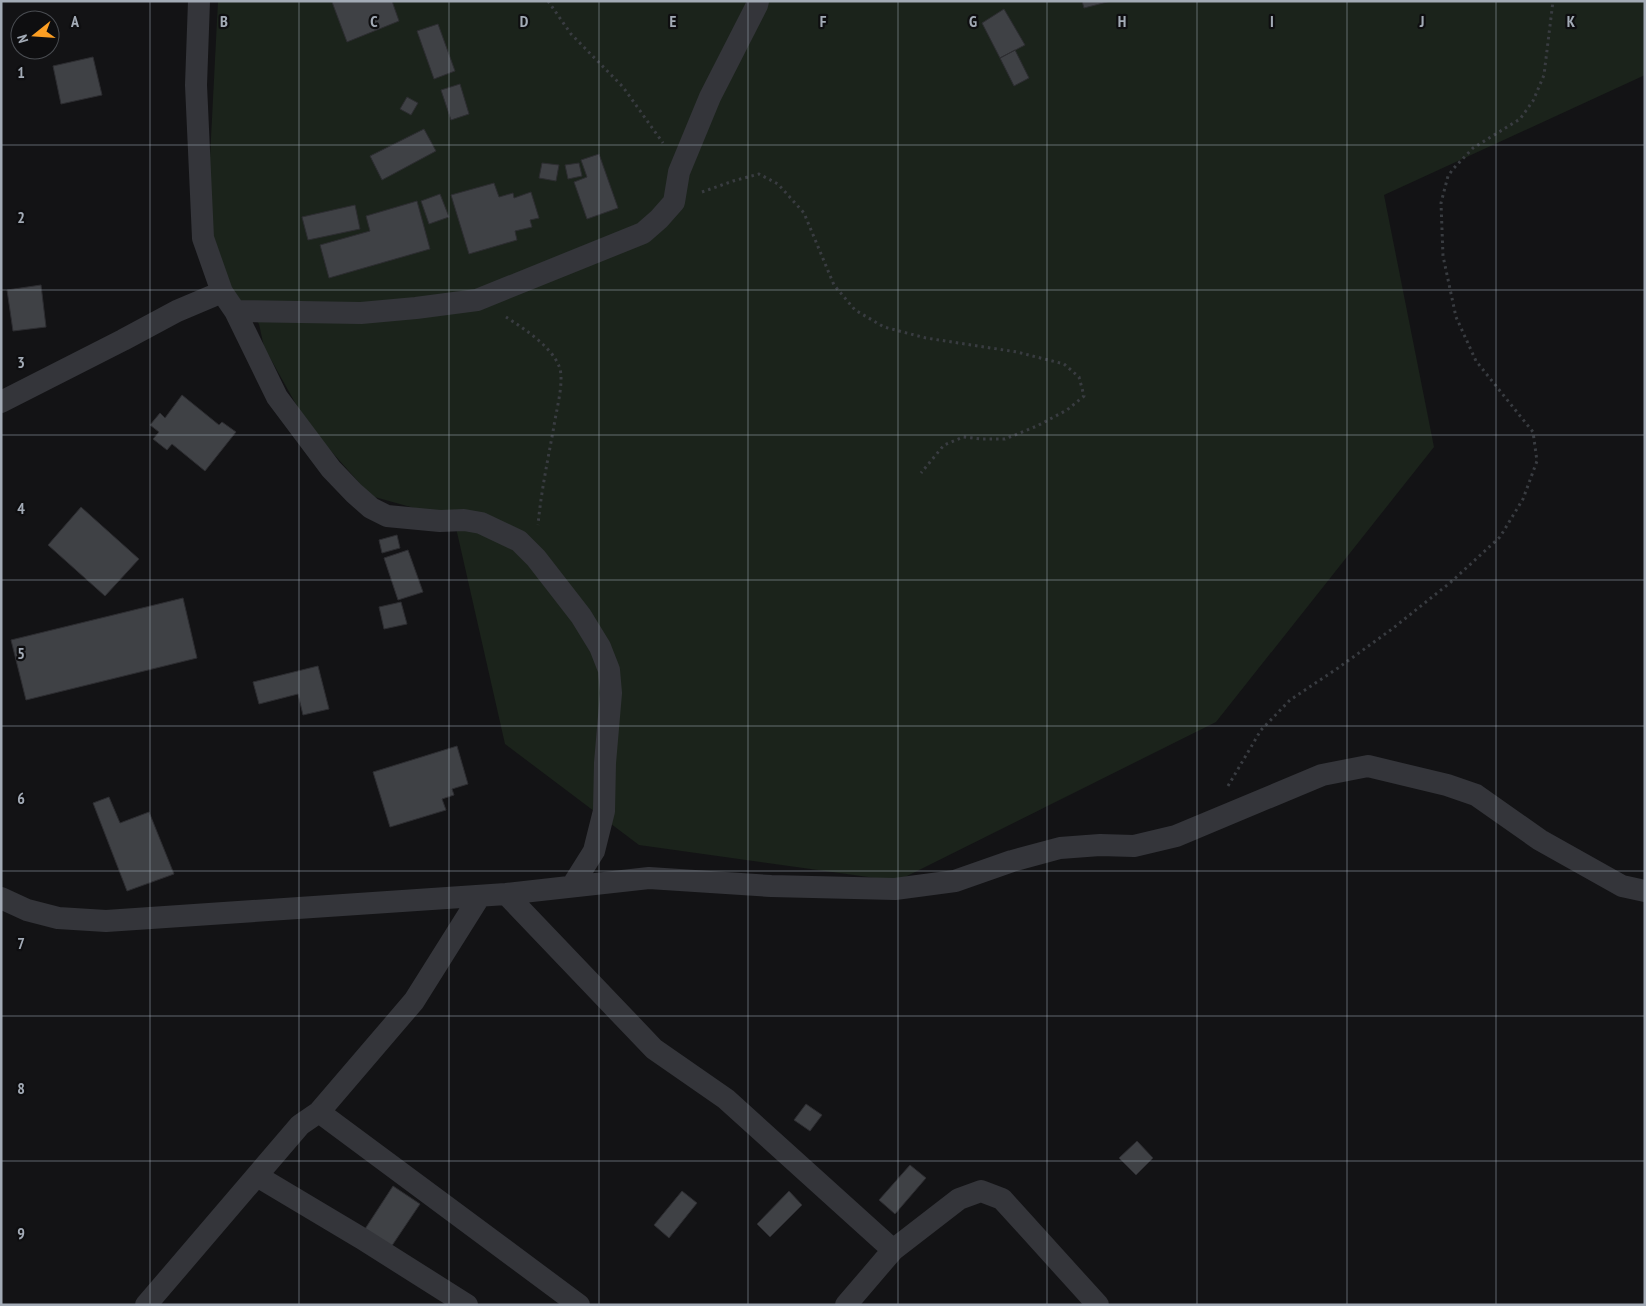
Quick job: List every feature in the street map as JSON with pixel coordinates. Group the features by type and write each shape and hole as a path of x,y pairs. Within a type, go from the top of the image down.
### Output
{"street":[{"path":"199,1 196,85 203,238 222,292 235,311 277,397 331,470 371,508 387,516 440,521 464,520 482,523 520,541 536,558 581,616 600,647 609,670 611,693 605,763 604,812 594,851 572,886"},
{"path":"235,311 361,313 477,300 643,232 659,219 674,202 679,172 710,97 758,1"},
{"path":"1,402 177,311 222,292"},
{"path":"1,898 27,910 58,918 106,921 506,894 649,878 771,886 895,889 955,881 1012,861 1060,848 1100,845 1134,846 1176,836 1322,775 1368,766 1447,785 1476,795 1540,840 1622,886 1645,891"},
{"path":"506,894 654,1049 726,1099 893,1250"},
{"path":"146,1305 300,1125 319,1112 414,1001 480,896"},
{"path":"319,1112 579,1305"},
{"path":"256,1176 361,1238 467,1305"},
{"path":"846,1305 893,1250 959,1199 981,1191 1002,1199 1098,1305"}],"path":[{"path":"548,1 571,34 623,88 658,135 679,172"},
{"path":"1204,825 1261,730 1290,700 1392,630 1452,582 1500,537 1523,499 1537,461 1533,432 1476,361 1456,317 1444,256 1441,203 1448,176 1453,169 1473,148 1520,118 1533,101 1544,75 1554,1"},
{"path":"674,202 733,180 759,174 778,184 804,213 834,285 855,310 884,327 926,338 1017,352 1064,364 1079,377 1084,396 1067,410 1037,426 1005,439 963,437 944,445 921,473"},
{"path":"477,300 522,328 549,350 559,366 561,377 539,519 536,558"}],"shaded area":[{"path":"218,1 1645,1 1645,75 1384,195 1434,447 1216,722 897,881 639,845 505,744 454,519 371,496 307,424 264,347 259,324 226,283 207,216"}],"building":[{"path":"392,1 399,21 347,42 332,2"},
{"path":"1082,1 1111,1 1084,8"},
{"path":"1004,9 1025,45 1000,58 982,23"},
{"path":"438,24 455,71 434,79 417,31"},
{"path":"1015,50 1029,78 1014,86 1000,58"},
{"path":"93,57 102,95 61,104 53,66"},
{"path":"460,84 469,114 451,120 441,90"},
{"path":"407,97 418,103 411,115 400,109"},
{"path":"424,129 436,151 382,180 370,156"},
{"path":"599,154 618,208 587,219 574,182 587,177 581,160"},
{"path":"542,163 559,165 556,181 539,178"},
{"path":"579,163 582,176 568,179 565,165"},
{"path":"494,183 499,197 513,193 514,198 531,192 539,218 530,220 532,227 515,231 517,240 469,254 451,195"},
{"path":"440,194 449,217 429,224 421,201"},
{"path":"417,201 430,249 329,278 320,245 370,231 366,216"},
{"path":"355,205 360,229 308,240 302,217"},
{"path":"41,285 46,327 13,331 7,290"},
{"path":"182,395 219,425 222,422 236,432 205,471 172,444 167,450 153,439 159,432 150,425 160,413 165,418"},
{"path":"81,507 139,559 105,596 48,545"},
{"path":"397,535 400,548 382,553 379,540"},
{"path":"408,550 423,592 398,600 384,558"},
{"path":"183,598 197,658 26,700 11,640"},
{"path":"401,602 407,624 384,629 379,607"},
{"path":"318,666 329,709 303,715 298,694 259,704 253,682"},
{"path":"457,746 468,784 452,789 454,795 442,799 446,810 390,827 373,772"},
{"path":"109,797 120,823 149,812 174,874 127,891 93,803"},
{"path":"806,1104 822,1115 810,1131 794,1120"},
{"path":"1137,1141 1153,1158 1136,1175 1119,1158"},
{"path":"910,1165 926,1178 895,1214 879,1200"},
{"path":"393,1186 420,1204 391,1247 365,1229"},
{"path":"682,1191 697,1203 669,1238 654,1225"},
{"path":"789,1191 802,1205 770,1237 757,1224"}]}
